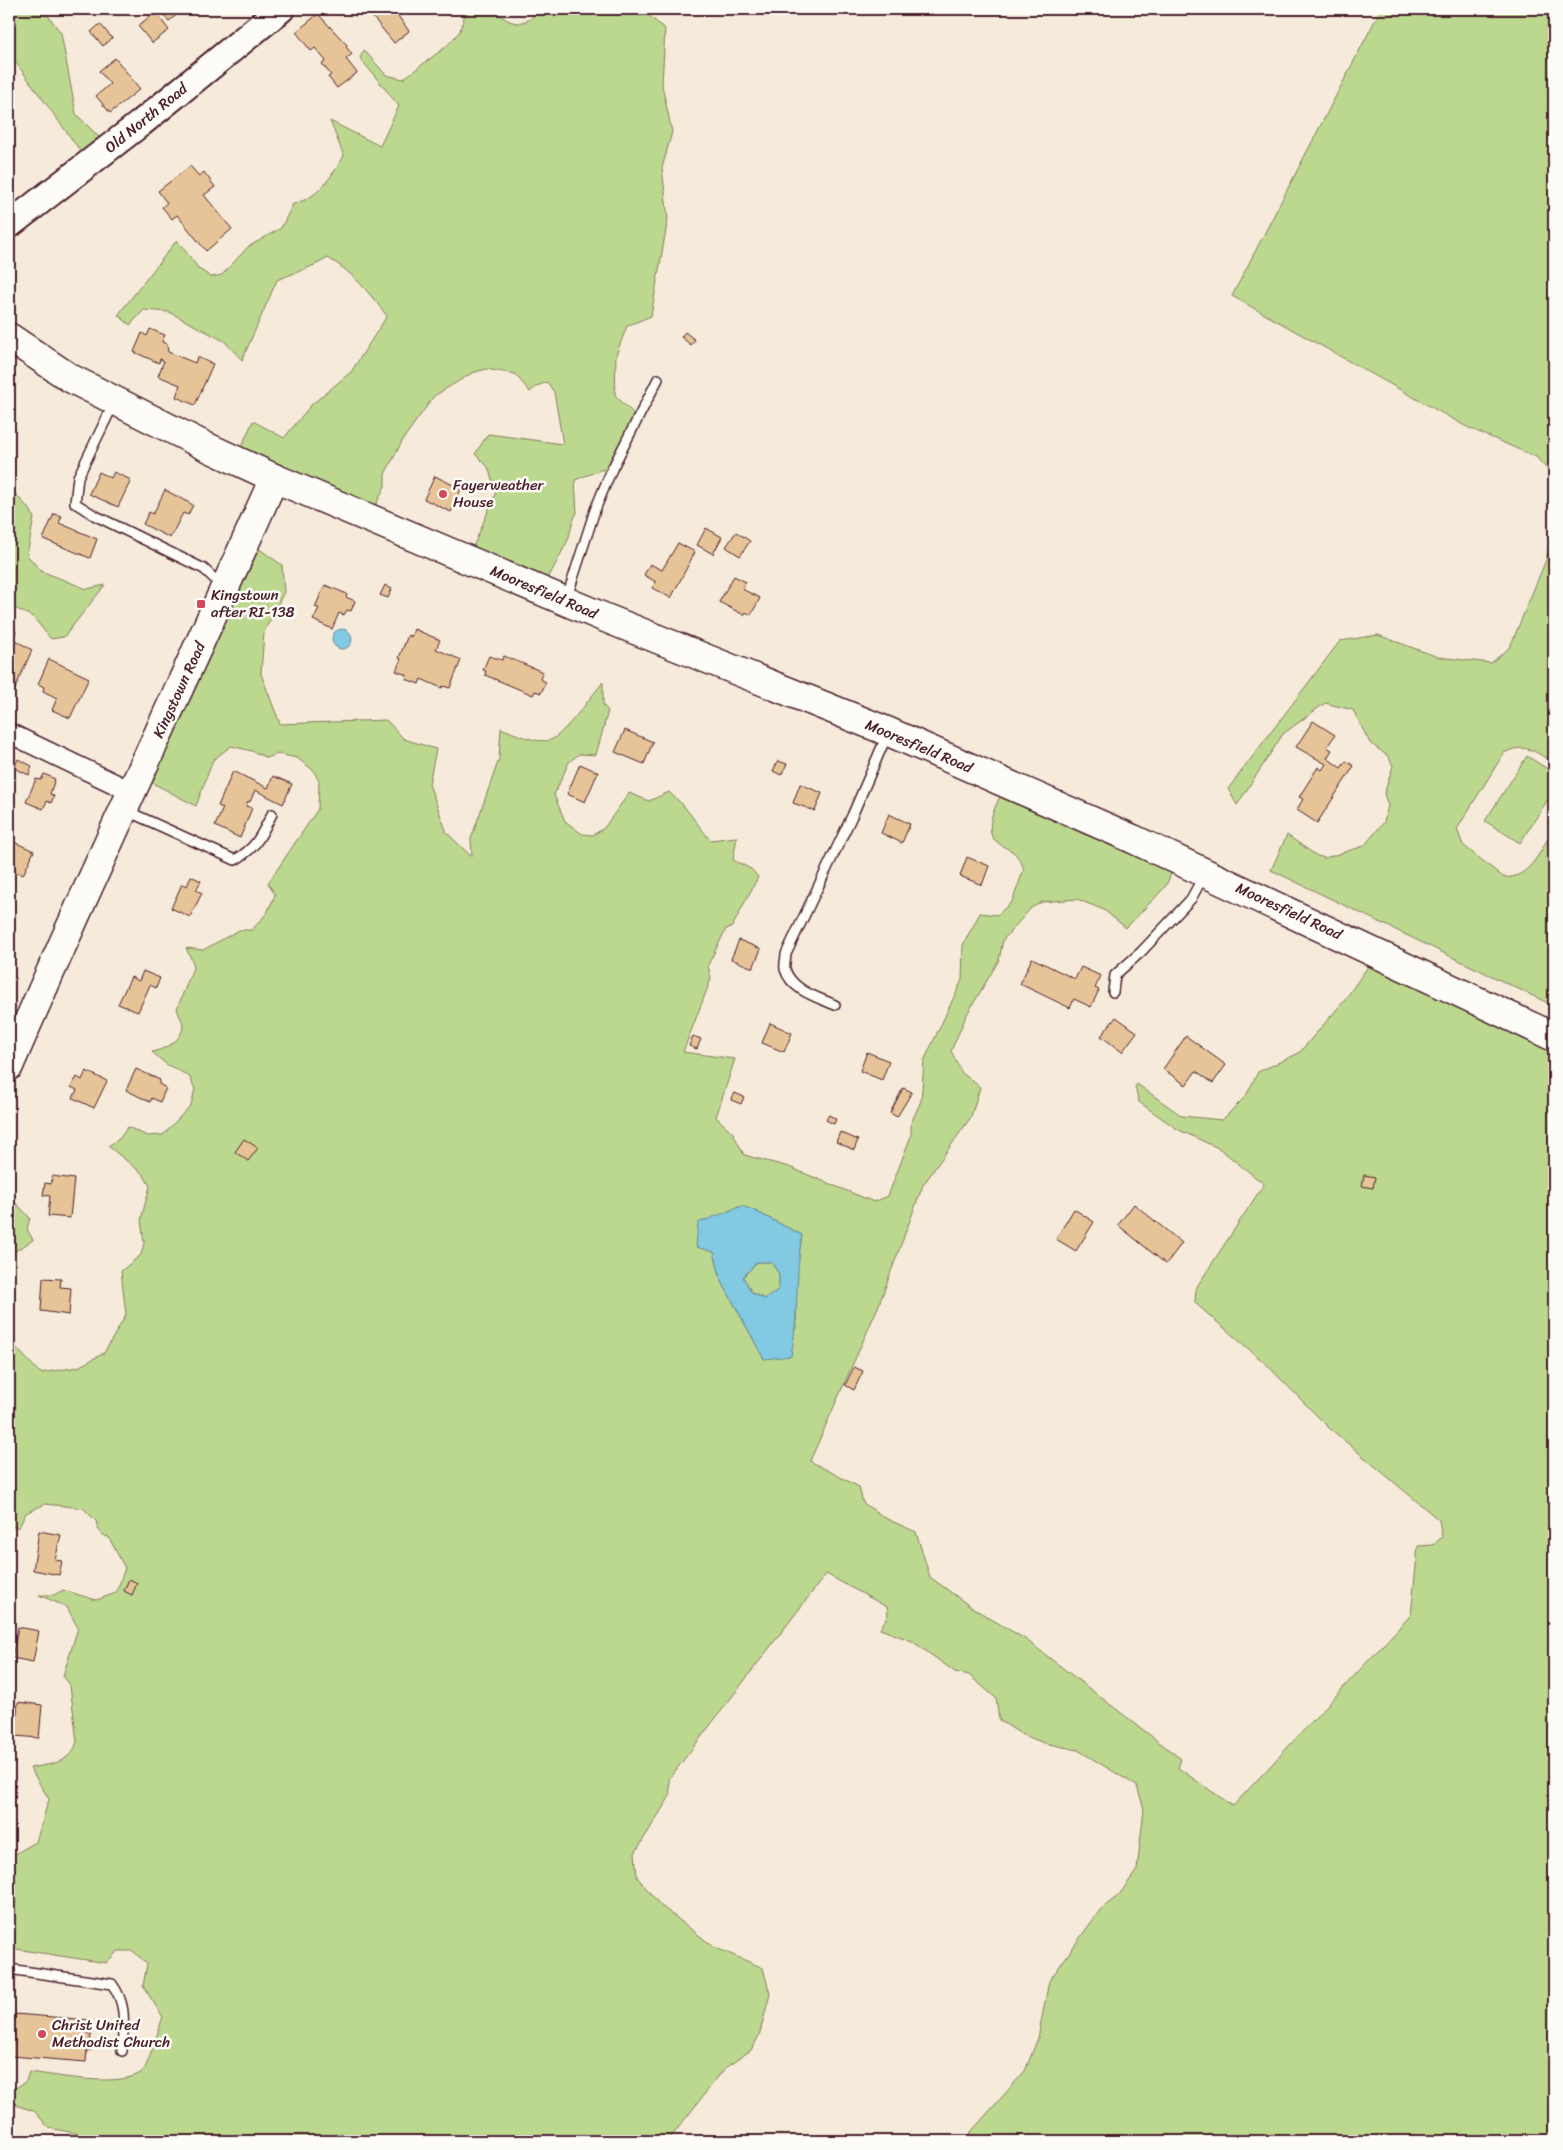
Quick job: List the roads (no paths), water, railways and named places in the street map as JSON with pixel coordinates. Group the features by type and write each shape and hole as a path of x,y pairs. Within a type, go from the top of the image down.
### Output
{"main road":[{"path":"9,338 70,378 205,446 274,478"},
{"name":"Mooresfield Road","path":"274,478 566,601 888,732 1133,839 1554,1037"},
{"name":"Kingstown Road","path":"9,1066 274,478"}],"street":[{"name":"Old North Road","path":"9,225 133,129 281,9"},
{"path":"9,733 128,801"}],"lane":[{"path":"566,601 598,502 612,469 658,379"},
{"path":"116,401 78,477 75,503 94,516 204,569 225,588"},
{"path":"835,1005 802,990 790,979 785,969 786,954 852,816 888,732"},
{"path":"128,801 235,860 251,851 272,814"},
{"path":"1113,992 1115,975 1141,952 1191,899 1205,873"},
{"path":"9,1969 112,1984 119,1994 124,2007 122,2051"}],"water":[{"path":"338,629 346,629 352,635 352,643 346,649 338,649 332,643 332,635"},
{"path":"742,1206 802,1235 791,1356 764,1359 721,1280 714,1252 696,1247 698,1223","holes":["757,1262 771,1262 779,1274 779,1289 765,1299 752,1293 743,1277"]}],"place":[{"name":"Fayerweather House","path":"443,494"},
{"name":"Kingstown after RI-138","path":"201,604"},
{"name":"Christ United Methodist Church","path":"42,2034"}]}
